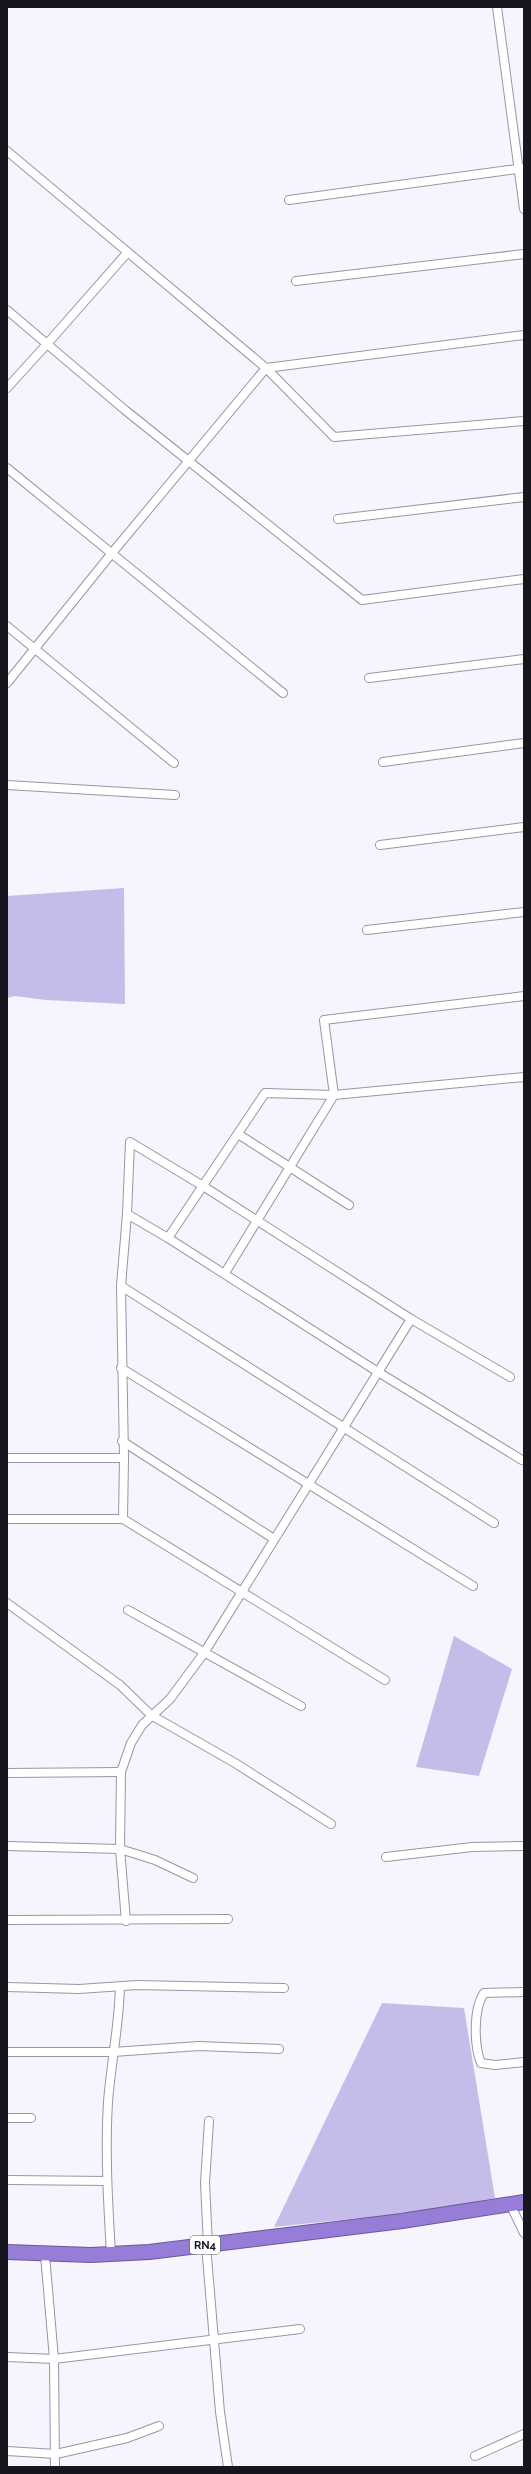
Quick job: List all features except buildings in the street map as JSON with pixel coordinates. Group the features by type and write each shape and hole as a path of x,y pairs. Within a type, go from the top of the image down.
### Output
{"highway":[{"name":"RN4","path":"7,2252 46,2255 111,2254 207,2245 402,2221 524,2202"}],"street":[{"path":"497,7 521,168 524,209"},
{"path":"7,151 266,368 334,438 524,420"},
{"path":"289,200 521,168"},
{"path":"7,388 127,253"},
{"path":"296,280 524,254"},
{"path":"7,310 189,462 362,600 524,578"},
{"path":"7,683 112,553 266,368 524,335"},
{"path":"7,468 283,693"},
{"path":"338,519 524,497"},
{"path":"7,626 174,763"},
{"path":"369,678 524,659"},
{"path":"383,762 524,743"},
{"path":"7,785 175,795"},
{"path":"380,845 524,827"},
{"path":"368,930 524,912"},
{"path":"225,1273 291,1168 334,1095 324,1020 524,996"},
{"path":"168,1238 265,1093 334,1095 524,1077"},
{"path":"238,1134 349,1206"},
{"path":"123,1519 124,1458 122,1441 121,1286 127,1214 130,1142 203,1186 411,1319 510,1377"},
{"path":"127,1214 225,1273 378,1372 522,1460"},
{"path":"121,1286 494,1523"},
{"path":"126,1921 120,1850 121,1772 131,1743 151,1715 170,1699 204,1653 308,1483 345,1428 411,1319"},
{"path":"121,1368 473,1586"},
{"path":"122,1441 274,1539"},
{"path":"7,1458 124,1458"},
{"path":"7,1519 123,1519 385,1680"},
{"path":"7,1603 120,1685 151,1715 235,1763 331,1824"},
{"path":"128,1610 301,1706"},
{"path":"7,1773 121,1772"},
{"path":"7,1846 120,1850 155,1860 193,1878"},
{"path":"386,1857 472,1847 524,1846"},
{"path":"7,1920 126,1921 228,1919"},
{"path":"7,1987 79,1989 120,1987 284,1988"},
{"path":"111,2254 107,2181 108,2104 113,2052 119,2023 120,1987"},
{"path":"524,1992 484,1993 480,2000 475,2043 482,2063 495,2065 524,2062"},
{"path":"7,2052 113,2052 198,2046 279,2049"},
{"path":"7,2118 31,2118"},
{"path":"209,2121 206,2183 207,2245 220,2412 228,2467"},
{"path":"7,2180 107,2181"},
{"path":"510,2204 524,2233"},
{"path":"46,2255 54,2359 55,2467"},
{"path":"7,2357 54,2359 215,2338 300,2329"},
{"path":"7,2451 56,2454 127,2438 159,2426"},
{"path":"475,2456 524,2434"}],"shaded area":[{"path":"124,888 125,1004 46,1000 15,996 7,998 7,896"},
{"path":"454,1636 512,1669 479,1776 416,1767"},
{"path":"382,2003 464,2008 495,2198 417,2212 274,2227"}]}
